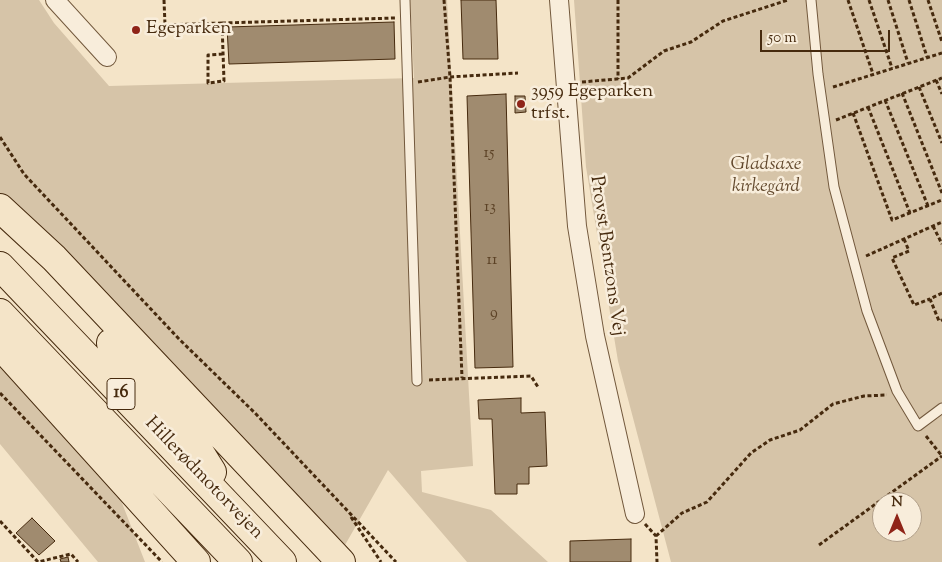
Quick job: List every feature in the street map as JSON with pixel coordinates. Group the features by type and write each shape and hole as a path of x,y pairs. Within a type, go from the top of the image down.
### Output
{"highway":[{"path":"0,208 54,258 341,562"},
{"path":"0,212 187,432 244,522"},
{"name":"Hillerødmotorvejen","path":"0,266 282,562"},
{"name":"Hillerødmotorvejen","path":"0,313 238,562"},
{"path":"0,345 196,562"}],"street":[{"path":"55,0 107,58"},
{"name":"Provst Bentzons Vej","path":"558,0 577,226 595,336 635,514"}],"lane":[{"path":"405,0 417,381"},
{"path":"811,0 820,91 834,187 867,311 897,391 918,426 942,408"}],"path":[{"path":"164,0 165,25 406,18"},
{"path":"444,0 450,77 462,378"},
{"path":"618,0 618,79"},
{"path":"564,84 628,78 664,51 691,42 723,21 788,0"},
{"path":"848,0 872,74"},
{"path":"869,0 892,68"},
{"path":"888,0 908,63"},
{"path":"908,0 927,57"},
{"path":"928,0 942,42"},
{"path":"222,23 224,81 208,83 208,55 223,54"},
{"path":"820,91 942,52"},
{"path":"408,84 450,77 518,73"},
{"path":"825,124 942,78"},
{"path":"936,80 942,94"},
{"path":"919,87 942,143"},
{"path":"902,93 942,193"},
{"path":"885,100 928,206"},
{"path":"868,107 910,213"},
{"path":"852,113 892,220 942,200"},
{"path":"0,137 24,174 179,339 255,413 396,562"},
{"path":"854,262 942,222"},
{"path":"934,226 942,244"},
{"path":"904,239 909,251 892,258 914,305 942,293"},
{"path":"930,299 939,321 942,320"},
{"path":"417,381 531,376 538,386"},
{"path":"656,536 682,514 708,502 751,453 770,440 800,430 834,404 864,396 884,396 897,391"},
{"path":"0,393 162,562"},
{"path":"819,545 942,456 918,426"},
{"path":"345,509 381,562"},
{"path":"635,514 656,536 657,562"},
{"path":"0,522 38,562 71,554 78,562"}],"green space":[{"path":"0,0 39,0 54,23 109,86 414,78 410,0 447,0 473,466 421,471 422,492 491,510 548,562 467,562 388,470 345,545 0,195"},
{"name":"Gladsaxe kirkegård","path":"574,0 942,0 942,562 671,562 618,361 586,167"},
{"path":"0,359 115,485 145,562 98,562 0,444"}],"building":[{"path":"461,0 496,0 498,59 463,59"},
{"path":"394,22 395,59 229,64 227,27"},
{"path":"506,94 513,367 475,368 467,96"},
{"name":"3959 Egeparken trfst.","path":"515,96 525,96 526,112 515,113"},
{"path":"521,398 521,413 545,412 547,466 529,467 529,484 517,484 517,494 495,494 492,419 479,419 478,400"},
{"path":"32,518 55,541 39,555 16,533"},
{"path":"631,539 631,562 570,562 570,541"},
{"path":"68,557 69,562 61,562 60,559"}],"place":[{"name":"Egeparken","path":"136,30"},
{"name":"3959 Egeparken trfst.","path":"521,104"}]}
